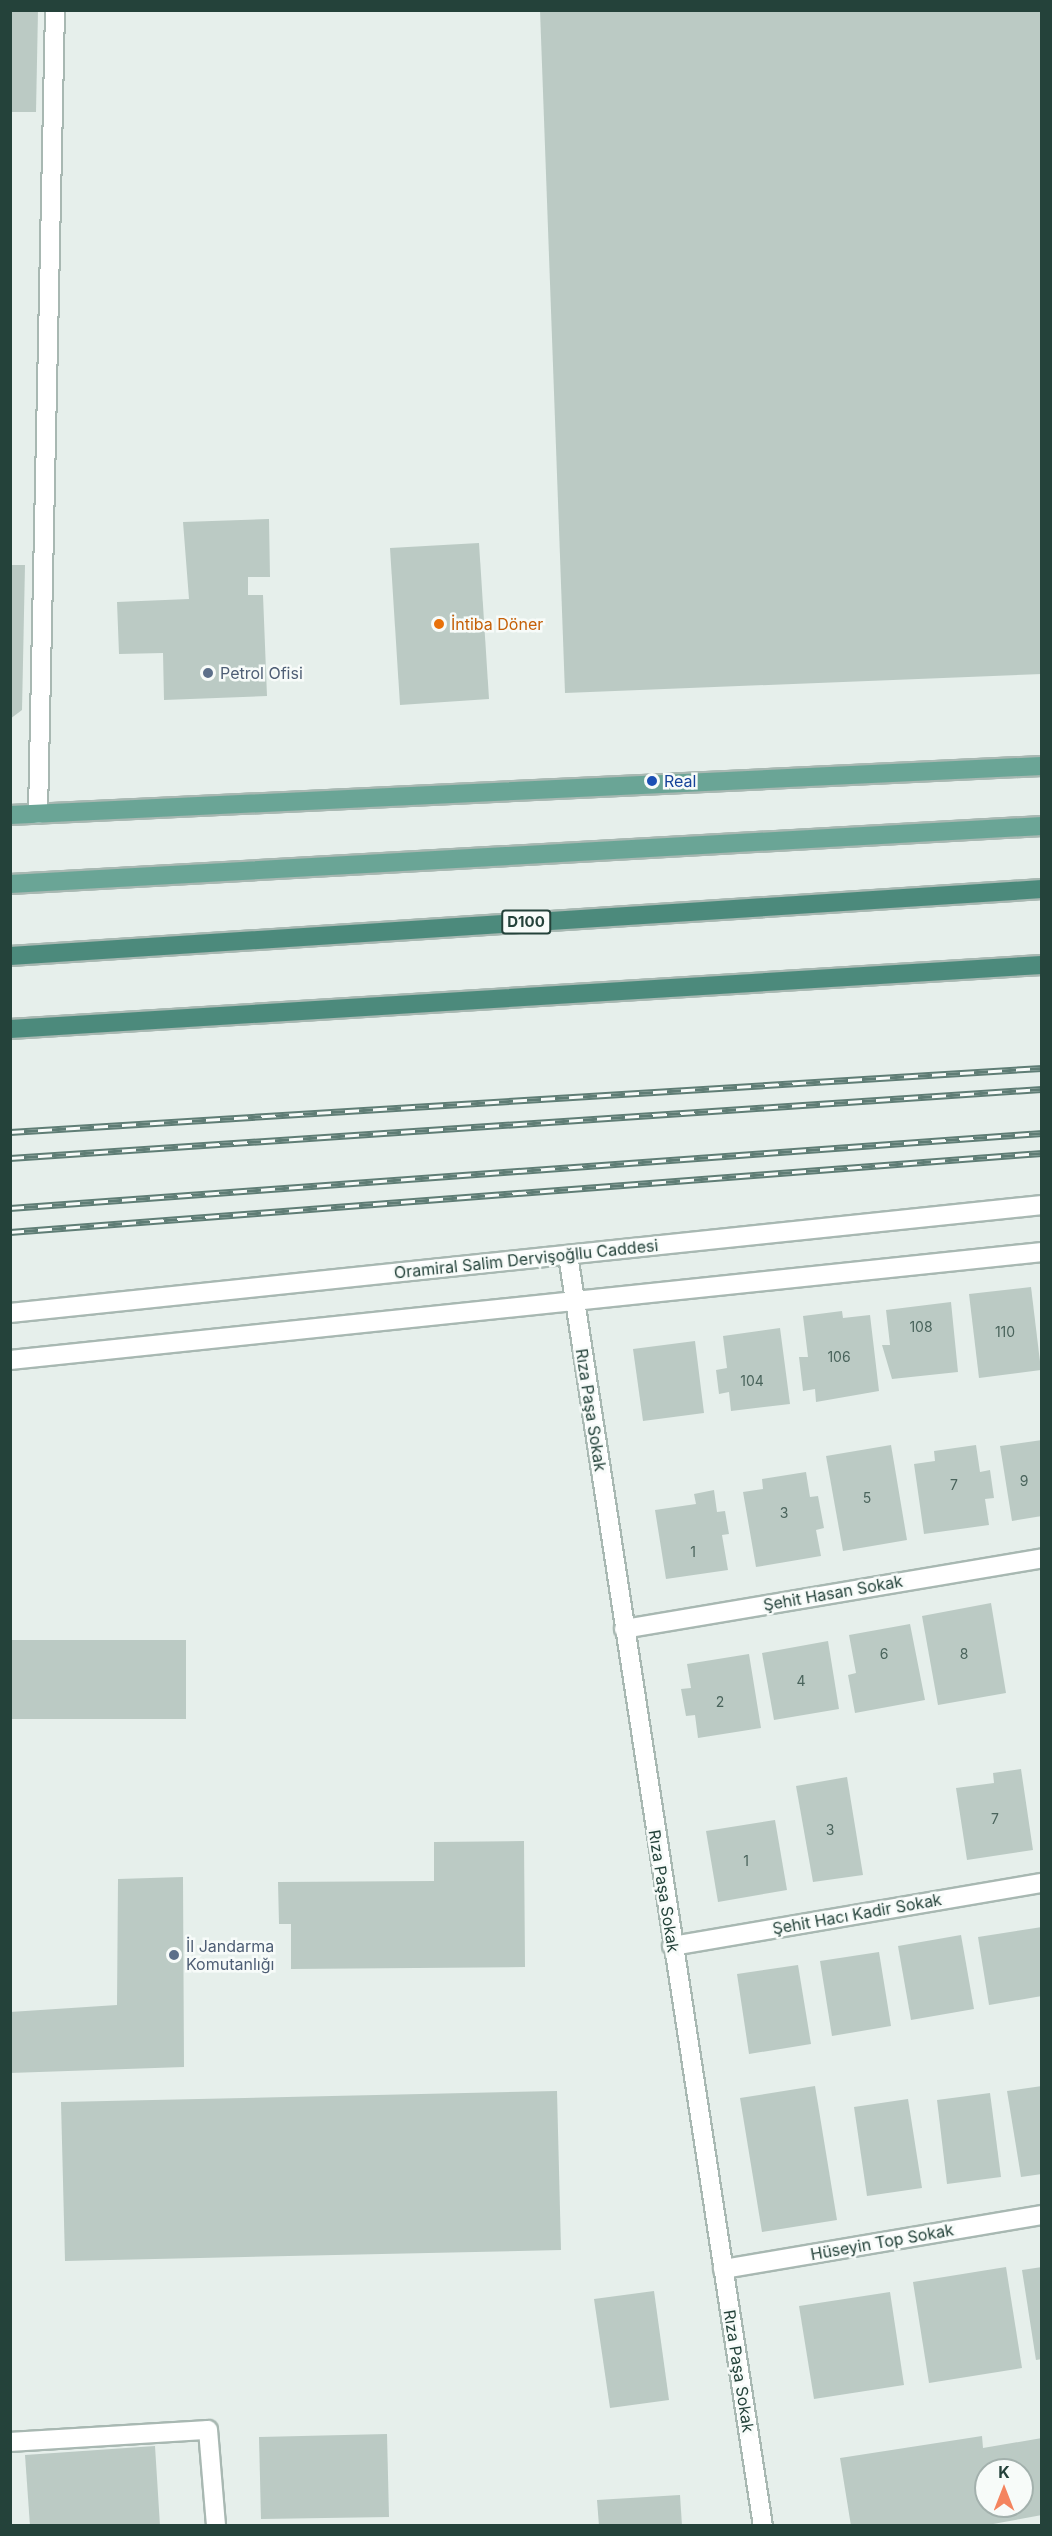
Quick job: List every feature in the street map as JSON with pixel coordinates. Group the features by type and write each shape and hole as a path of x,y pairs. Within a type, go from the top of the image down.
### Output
{"highway":[{"name":"D100","path":"10,956 1041,889"},
{"path":"10,1029 1041,965"}],"main road":[{"path":"10,815 652,781 1041,766"},
{"path":"10,884 1041,826"}],"street":[{"path":"38,814 55,10"},
{"name":"Oramiral Salim Dervişoğllu Caddesi","path":"10,1313 1041,1205"},
{"path":"10,1360 1041,1252"},
{"name":"Rıza Paşa Sokak","path":"568,1255 672,1946 763,2526"},
{"name":"Şehit Hasan Sokak","path":"624,1629 1041,1558"},
{"name":"Şehit Hacı Kadir Sokak","path":"672,1946 1041,1883"},
{"name":"Hüseyin Top Sokak","path":"723,2269 1041,2215"},
{"path":"10,2442 208,2430 216,2526"}],"building":[{"path":"10,10 38,10 36,112 10,112"},
{"path":"540,10 1042,10 1042,674 565,693"},
{"path":"269,519 270,577 248,577 248,595 263,595 267,696 164,700 163,653 119,654 117,602 189,599 183,522"},
{"name":"İntiba Döner","path":"479,543 489,699 400,705 390,548"},
{"path":"10,565 25,565 22,710 10,719"},
{"path":"1031,1287 1041,1370 979,1378 969,1294"},
{"path":"951,1302 958,1372 892,1379 882,1345 890,1345 886,1310"},
{"path":"842,1311 843,1318 870,1315 879,1391 816,1402 815,1389 803,1391 799,1357 808,1357 803,1316"},
{"path":"780,1328 790,1404 731,1411 729,1392 719,1394 716,1370 727,1368 723,1336"},
{"path":"695,1341 704,1413 643,1421 633,1349"},
{"path":"1042,1440 1042,1516 1012,1521 1000,1446"},
{"path":"891,1445 907,1540 843,1551 826,1456"},
{"path":"976,1445 980,1472 990,1470 994,1498 985,1499 989,1525 924,1534 914,1464 935,1461 934,1451"},
{"path":"806,1472 810,1497 818,1496 824,1528 816,1530 821,1556 756,1567 743,1492 763,1489 762,1479"},
{"path":"714,1490 717,1512 725,1511 729,1534 722,1535 728,1570 666,1579 655,1510 696,1504 694,1494"},
{"path":"991,1603 1006,1693 938,1705 922,1616"},
{"path":"910,1624 925,1700 855,1713 848,1675 856,1673 849,1635"},
{"path":"10,1640 186,1640 186,1719 10,1719"},
{"path":"828,1641 839,1709 774,1720 762,1653"},
{"path":"749,1654 761,1728 698,1738 695,1715 686,1716 681,1689 691,1688 687,1664"},
{"path":"1021,1769 1033,1850 967,1860 956,1788 994,1783 993,1773"},
{"path":"847,1777 863,1875 813,1882 796,1786"},
{"path":"775,1820 787,1890 718,1902 706,1831"},
{"path":"524,1841 525,1967 291,1969 291,1924 279,1924 278,1882 434,1881 434,1842"},
{"path":"183,1877 184,2067 10,2073 10,2012 117,2005 118,1879"},
{"path":"1042,1927 1042,1996 989,2005 978,1937"},
{"path":"961,1935 974,2009 911,2020 898,1946"},
{"path":"879,1952 891,2026 832,2036 820,1961"},
{"path":"798,1965 811,2044 749,2054 737,1974"},
{"path":"815,2086 837,2220 762,2232 740,2098"},
{"path":"1042,2086 1042,2174 1021,2177 1007,2091"},
{"path":"557,2091 561,2250 65,2261 61,2102"},
{"path":"990,2093 1001,2177 947,2184 937,2100"},
{"path":"908,2099 922,2188 867,2196 854,2107"},
{"path":"1006,2267 1022,2368 929,2383 913,2282"},
{"path":"1042,2267 1042,2359 1036,2360 1022,2270"},
{"path":"654,2291 669,2400 610,2408 594,2299"},
{"path":"890,2292 904,2385 814,2399 799,2306"},
{"path":"387,2434 389,2517 261,2519 259,2437"},
{"path":"982,2436 983,2448 1042,2438 1042,2515 1034,2516 1034,2458 974,2458 974,2518 1026,2518 982,2526 851,2526 840,2458"},
{"path":"155,2446 160,2526 30,2526 25,2455"},
{"path":"680,2495 682,2526 599,2526 597,2500"}],"railway":[{"path":"10,1132 1042,1068"},
{"path":"10,1158 1042,1089"},
{"path":"10,1208 1042,1133"},
{"path":"10,1232 1042,1153"}],"place":[{"name":"İntiba Döner","path":"439,624"},
{"name":"Petrol Ofisi","path":"208,673"},
{"name":"Real","path":"652,781"},
{"name":"İl Jandarma Komutanlığı","path":"174,1955"}]}
